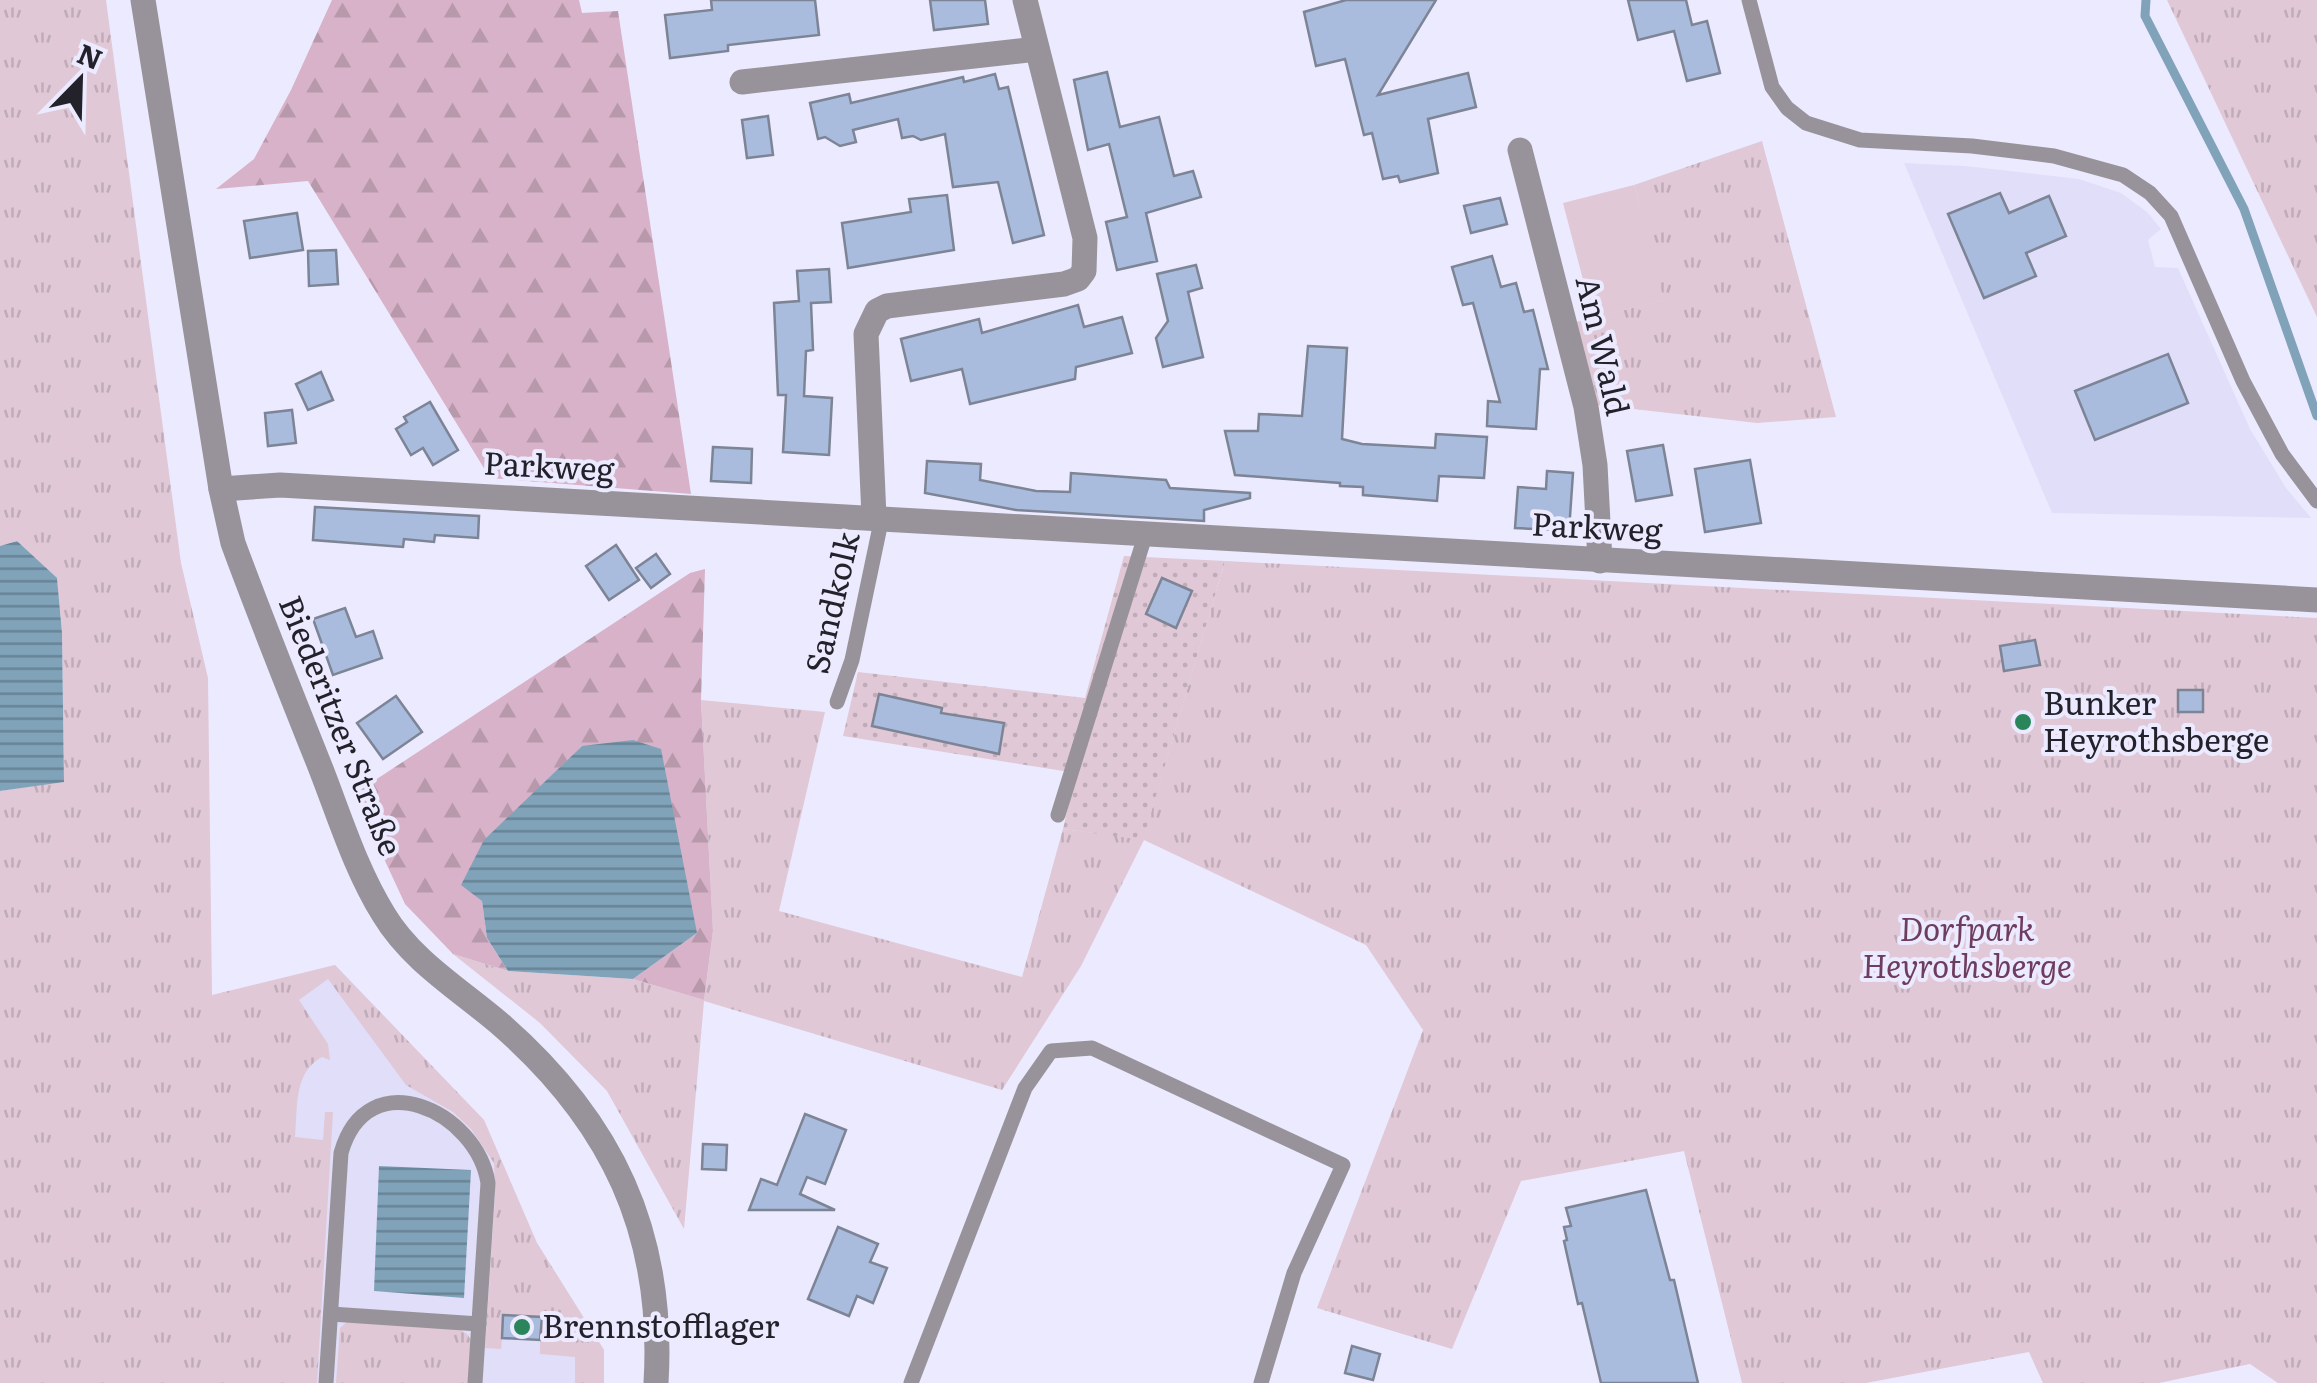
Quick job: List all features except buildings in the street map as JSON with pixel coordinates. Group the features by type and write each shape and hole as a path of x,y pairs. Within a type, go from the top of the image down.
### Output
{"street":[{"name":"Biederitzer Straße","path":"143,0 221,489 233,543 357,862 385,917 409,947 560,1082 584,1114 628,1190 651,1273 656,1316 656,1383"},
{"path":"878,517 866,334 877,311 887,306 1064,284 1078,279 1084,271 1085,238 1025,0"},
{"path":"742,82 1037,49"},
{"name":"Am Wald","path":"1520,150 1586,407 1595,465 1600,561"},
{"name":"Parkweg","path":"221,489 268,484 2317,600"}],"lane":[{"path":"1749,0 1772,87 1787,108 1806,123 1860,140 1972,146 2054,156 2122,175 2150,193 2171,216 2243,382 2282,454 2317,501"},
{"name":"Sandkolk","path":"837,702 852,660 878,517"},
{"path":"1058,816 1145,536"},
{"path":"911,1383 1025,1088 1051,1051 1092,1048 1343,1165 1294,1273 1262,1383"},
{"path":"326,1383 346,1139 353,1124 374,1106 401,1102 425,1108 447,1120 474,1147 486,1171 475,1383"},
{"path":"331,1314 479,1324"}],"shaded area":[{"path":"1904,163 2079,179 2121,193 2147,212 2161,229 2148,240 2155,267 2178,268 2250,429 2286,488 2311,518 2052,513"},
{"path":"17,541 57,578 62,633 64,782 0,791 0,546"},
{"path":"633,740 661,749 697,933 633,979 508,971 487,938 482,901 461,885 484,840 582,746"},
{"path":"335,965 484,1120 537,1243 604,1350 604,1383 245,1383 212,996"},
{"path":"379,1166 471,1170 464,1298 374,1291"}],"green space":[{"path":"0,0 106,0 181,563 208,678 212,995 335,965 484,1120 537,1243 604,1350 604,1383 575,1383 575,1357 540,1354 540,1340 502,1338 501,1349 485,1348 494,1163 471,1129 453,1112 406,1085 328,979 299,1000 328,1044 330,1060 322,1057 306,1072 297,1103 295,1137 323,1140 325,1112 333,1112 317,1383 0,1383 0,791 64,781 62,633 57,579 17,541 0,546"},
{"path":"332,0 579,0 582,13 618,11 691,494 490,478 308,181 216,189 254,159"},
{"path":"2167,0 2317,0 2317,317"},
{"path":"1762,141 1836,417 1757,423 1598,405 1576,322 1663,300 1634,185"},
{"path":"1634,185 1664,300 1593,318 1563,203"},
{"path":"1124,556 1225,561 1143,840 1063,829 1076,773 843,736 858,672 1085,698"},
{"name":"Dorfpark Heyrothsberge","path":"1225,561 2317,618 2317,1383 2278,1383 2250,1364 2159,1383 2043,1383 2029,1352 1866,1383 1742,1383 1684,1151 1521,1181 1452,1349 1317,1308 1423,1030 1366,945 1144,840 1081,966 1002,1090 704,1001 684,1229 607,1091 540,1023 453,954 508,971 633,979 704,1000 713,931 701,700 825,712 779,911 1022,977 1063,829 1143,839"},
{"path":"705,569 701,700 713,931 704,1000 633,979 697,933 582,746 535,792 482,901 487,938 508,971 453,954 405,904 354,794 690,573"},
{"path":"347,1322 458,1328 471,1341 468,1383 336,1383 340,1328"}],"waterway":[{"path":"2146,0 2145,16 2244,209 2317,416"}],"place":[{"name":"Bunker Heyrothsberge","path":"2023,722"},
{"name":"Brennstofflager","path":"522,1327"}]}
